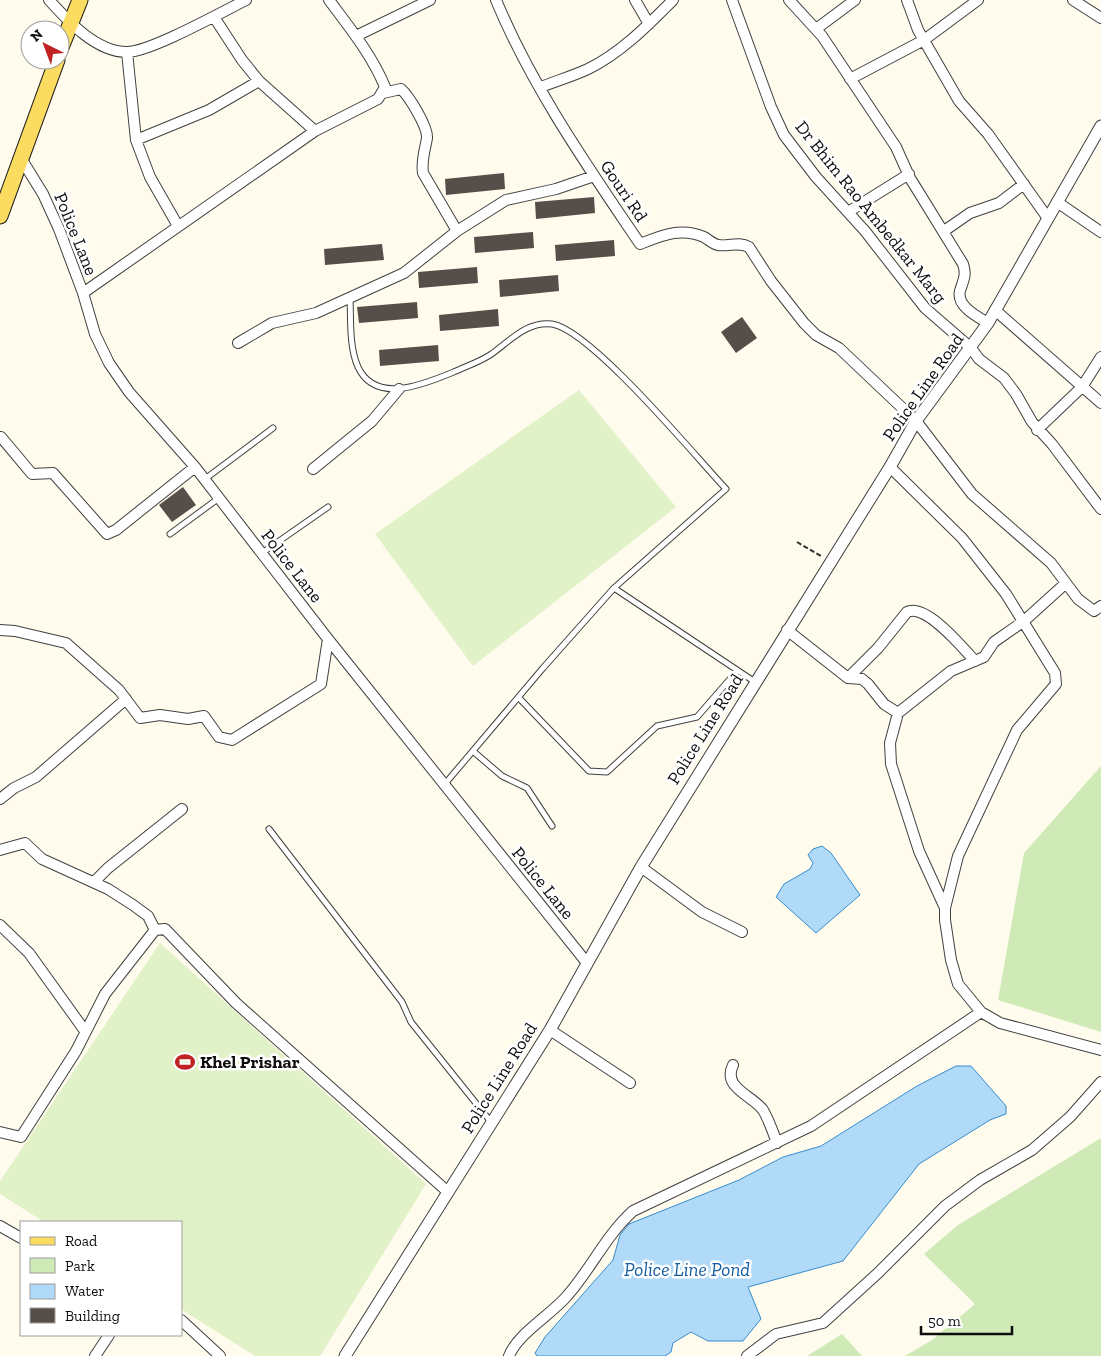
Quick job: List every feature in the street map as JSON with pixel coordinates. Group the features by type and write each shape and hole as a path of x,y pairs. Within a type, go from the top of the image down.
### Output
{"main road":[{"path":"70,23 80,0"},
{"path":"0,216 54,70"}],"street":[{"path":"49,0 67,20"},
{"path":"70,23 98,42 127,52 146,47 214,17 246,0"},
{"path":"83,292 315,131 378,99 385,87 382,79 356,36 329,0"},
{"path":"356,36 430,0"},
{"name":"Gouri Rd","path":"496,0 540,87 594,176 640,244 671,232 685,232 706,238 715,244 743,244 749,247 771,281 816,336 839,348 916,421"},
{"path":"635,0 649,24"},
{"path":"540,87 589,68 611,54 649,24 673,0"},
{"name":"Dr Bhim Rao Ambedkar Marg","path":"732,0 771,107 784,134 816,177 848,212 925,308 971,348 979,359 996,371 1010,385 1037,430 1052,444 1101,509"},
{"path":"789,0 816,29 896,147 909,174 944,231 966,273 959,296 961,300 968,310 988,323"},
{"path":"816,29 855,0"},
{"path":"907,0 924,40 959,102 988,134 1047,217"},
{"path":"850,79 924,40 978,0"},
{"path":"1072,0 1101,18"},
{"path":"214,17 259,82 315,131"},
{"path":"127,52 136,140 150,177 178,226"},
{"path":"136,140 209,110 259,82"},
{"path":"383,92 401,89 424,127 427,138 422,163 423,173 456,231"},
{"name":"Police Line Road","path":"346,1356 550,1030 641,867 890,467 916,421 988,323 1047,217 1101,126"},
{"name":"Police Lane","path":"22,160 43,194 83,292 94,334 109,362 129,392 195,467 328,639 587,963"},
{"path":"848,212 909,174"},
{"path":"238,343 272,323 316,313 404,273 456,231 506,200 556,189 594,176"},
{"path":"944,231 970,213 999,203 1024,184"},
{"path":"1056,202 1101,232"},
{"path":"995,310 1101,403"},
{"path":"1037,430 1082,387 1101,357"},
{"path":"313,469 372,421 399,389"},
{"path":"916,421 972,494 1052,563 1074,595 1089,610 1094,611 1101,606"},
{"path":"1,437 32,474 53,473 107,534 116,530 195,467"},
{"path":"890,467 962,538 1006,594 1055,674 1056,684 1016,730 958,856 945,908"},
{"path":"1066,583 1024,621 994,642 984,657 951,671 898,712 890,743 893,771 920,851 945,908 951,960 958,984 981,1012 1000,1023 1101,1050"},
{"path":"848,678 878,648 907,612 911,610 918,610 928,616 976,661"},
{"path":"0,630 15,631 66,643 119,690 140,718 160,715 188,719 204,716 219,736 232,740 321,684 328,639"},
{"path":"787,630 848,678 862,679 890,710 898,712"},
{"path":"0,799 14,788 36,777 126,699"},
{"path":"94,882 108,868 182,808"},
{"path":"0,851 25,843 42,859 94,882 148,916 155,930"},
{"path":"641,867 702,912 742,932"},
{"path":"0,925 29,953 85,1031"},
{"path":"0,1132 21,1137 76,1051 105,994 155,930 165,929 236,1003 448,1192"},
{"path":"509,1356 525,1335 567,1296 613,1231 632,1211 812,1126 894,1068 981,1012"},
{"path":"550,1030 630,1083"},
{"path":"733,1065 730,1071 733,1084 762,1109 777,1143"},
{"path":"747,1356 776,1334 823,1323 878,1273 945,1206 980,1180 1032,1150 1070,1117 1101,1082"},
{"path":"0,1226 20,1237"},
{"path":"182,1321 220,1356"},
{"path":"95,1356 108,1336"}],"lane":[{"path":"350,299 354,355 359,368 370,381 381,388 399,389 425,383 481,361 523,330 535,326 551,324 564,328 602,354 726,489 614,588 444,785"},
{"path":"204,479 273,428"},
{"path":"170,534 219,498"},
{"path":"261,553 328,507"},
{"path":"614,588 755,682"},
{"path":"519,698 589,772 607,772 656,726 697,717 737,671"},
{"path":"474,752 502,776 527,788 552,826"},
{"path":"269,829 402,1002 411,1022 491,1122"}],"path":[{"path":"797,542 830,562"}],"green space":[{"path":"579,390 676,507 473,666 375,534"},
{"path":"1101,766 1101,1032 998,1000 1024,853"},
{"name":"Khel Prishar","path":"160,943 426,1184 320,1356 255,1356 182,1310 182,1221 42,1221 0,1194 0,1181"},
{"path":"1101,1138 1101,1356 905,1356 932,1340 975,1304 924,1254 958,1225"},
{"path":"842,1334 862,1356 807,1356"}],"water":[{"path":"822,846 831,853 860,895 816,933 776,897 784,884 810,869 813,863 808,855 813,849"},
{"name":"Police Line Pond","path":"956,1066 971,1066 1006,1106 1006,1114 990,1120 919,1164 843,1261 748,1287 761,1319 743,1341 708,1341 691,1332 673,1343 671,1352 665,1356 537,1356 535,1353 545,1337 613,1260 620,1235 629,1224 739,1180 783,1157 821,1146 917,1086"}],"building":[{"path":"504,173 505,189 446,195 445,179"},
{"path":"594,197 595,213 536,219 535,202"},
{"path":"533,232 534,248 475,253 474,237"},
{"path":"614,240 615,256 556,261 555,245"},
{"path":"382,244 384,260 325,265 324,249"},
{"path":"477,267 478,283 419,288 418,272"},
{"path":"558,275 559,291 500,297 499,280"},
{"path":"417,302 418,318 359,323 357,307"},
{"path":"498,309 499,326 440,331 439,315"},
{"path":"742,317 757,338 736,353 721,332"},
{"path":"438,345 439,361 380,366 379,350"},
{"path":"183,487 196,505 172,522 159,505"}],"place":[{"name":"Khel Prishar","path":"185,1062"}]}
